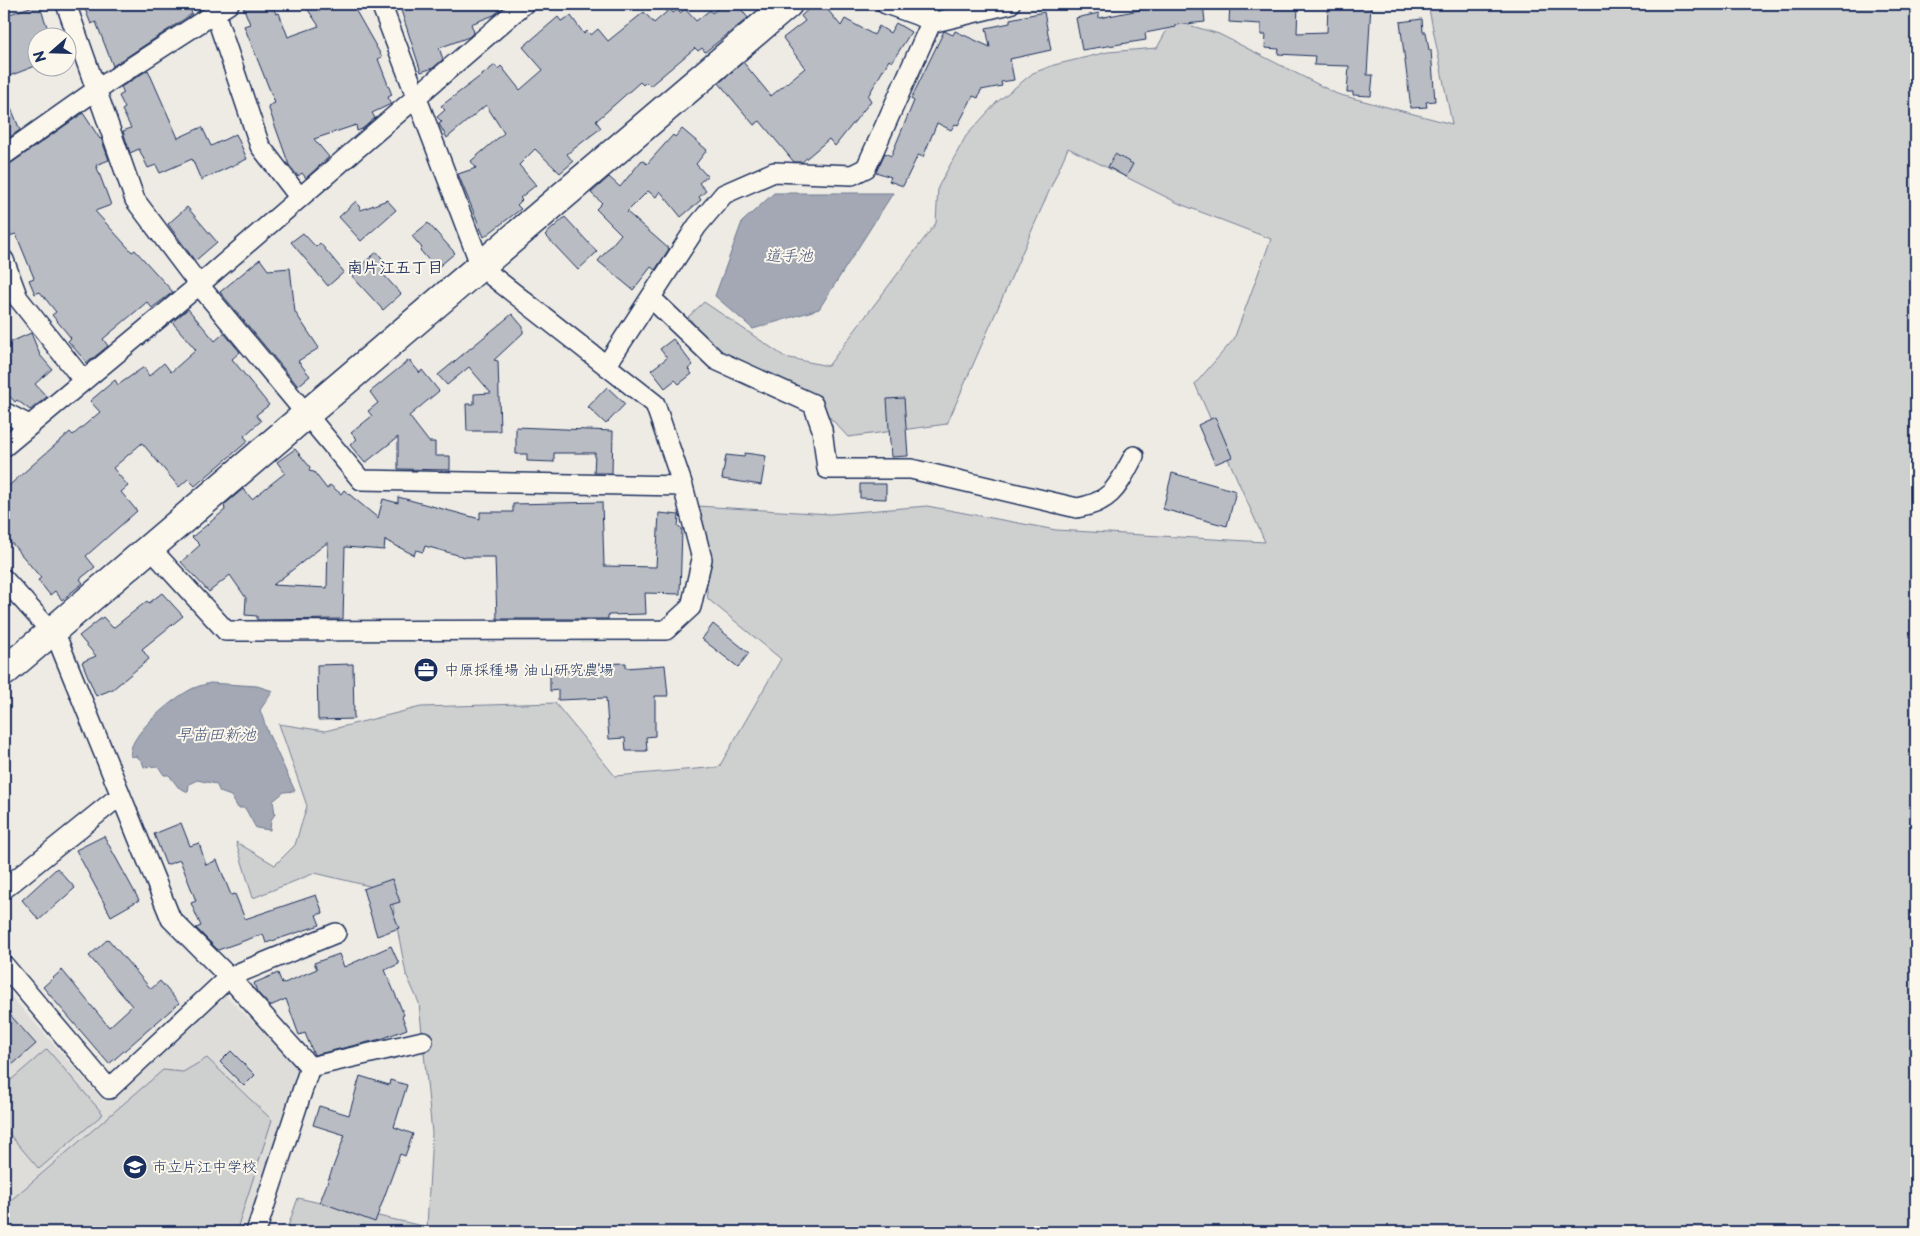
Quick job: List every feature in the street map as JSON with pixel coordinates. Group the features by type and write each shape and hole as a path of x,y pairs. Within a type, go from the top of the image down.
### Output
{"street":[{"path":"66,4 135,200 199,285 361,480 683,486"},
{"path":"151,549 226,631 666,630 691,607 702,559 683,486 655,404 492,276 477,256 381,4"},
{"path":"4,447 28,425 199,285 524,4"},
{"path":"4,672 485,265 788,4"},
{"path":"886,4 925,18 931,23"},
{"path":"606,366 697,226 724,194 774,172 852,175 866,168 931,23 925,4"},
{"path":"931,23 1010,4"},
{"path":"4,155 218,7 260,146 300,198"},
{"path":"4,260 18,298 83,380"},
{"path":"651,298 716,360 813,404 822,429 827,469 910,469 1077,508 1091,506 1106,499 1114,491 1134,456"},
{"path":"4,412 28,425"},
{"path":"4,579 57,638 171,919 229,977 310,1067"},
{"path":"4,888 112,802 122,801"},
{"path":"4,964 109,1089 229,977 336,933"},
{"path":"310,1067 423,1041"},
{"path":"256,1232 310,1067"}],"shaded area":[{"path":"1428,4 1916,4 1916,1232 286,1232 298,1198 427,1227 432,1133 419,1003 406,974 390,891 315,873 253,898 236,842 275,865 295,845 307,806 279,724 325,731 421,707 555,703 615,776 719,767 781,659 708,599 697,506 830,514 927,506 1056,530 1265,542 1195,384 1234,339 1271,239 1180,204 1068,148 947,424 848,437 811,397 729,357 709,342 688,317 704,302 785,357 828,366 936,223 938,187 966,136 997,102 1033,73 1054,65 1108,52 1157,48 1169,26 1182,23 1219,34 1337,94 1452,124"},
{"name":"市立片江中学校","path":"4,988 104,1101 226,996 299,1066 245,1232 4,1232"},
{"path":"47,1049 103,1114 39,1169 4,1128 4,1086"},
{"path":"207,1058 272,1120 236,1232 4,1232 4,1218 11,1200 163,1070 183,1072"}],"water":[{"name":"道手池","path":"774,193 893,193 819,309 753,329 715,296 742,222"},
{"name":"早苗田新池","path":"210,683 257,686 273,691 260,710 268,733 295,791 284,792 273,801 275,814 271,820 270,830 256,828 245,808 238,808 231,796 220,792 216,784 197,780 189,784 188,792 178,787 169,775 164,775 158,766 144,767 142,761 136,756 131,757 131,749 135,740 151,720 180,696 199,686"}],"building":[{"path":"39,4 47,28 28,28 28,69 4,78 4,16"},
{"path":"83,4 153,4 155,9 170,4 189,4 192,14 113,66 96,22 91,24"},
{"path":"242,4 272,4 276,14 279,13 288,37 319,26 304,4 352,4 382,57 378,59 392,95 388,97 391,104 372,113 375,118 362,129 357,131 356,125 314,139 329,157 306,178 302,173 298,176 289,165 268,106 275,103 244,26 250,24"},
{"path":"399,4 507,4 494,15 471,24 474,32 469,37 439,48 443,59 433,68 421,72"},
{"path":"725,4 737,4 748,18 705,52 702,48 698,51 695,48 650,86 646,82 643,85 640,82 596,121 601,128 567,154 573,162 560,173 535,149 519,165 536,185 520,198 522,200 517,205 521,209 484,237 458,174 476,168 471,161 504,133 486,105 447,138 439,124 442,122 437,117 445,110 441,106 495,65 498,69 501,66 520,90 543,70 523,47 558,17 561,21 571,16 584,34 587,31 591,35 598,29 608,41 644,12 654,23 670,9 673,13 677,10 680,13 685,9 696,21 710,10 712,13"},
{"path":"814,4 818,9 823,4 841,26 845,19 874,35 879,26 890,33 896,23 911,32 892,62 889,60 868,96 871,101 835,146 829,139 802,162 794,162 760,121 754,125 719,83 743,62 771,96 805,68 783,38 805,21 801,16"},
{"path":"1148,4 1203,4 1205,22 1175,25 1176,27 1145,33 1146,40 1082,50 1076,18 1099,13 1099,18 1149,8"},
{"path":"1230,4 1298,4 1297,33 1327,32 1328,4 1371,4 1367,75 1373,75 1371,96 1353,95 1353,92 1347,92 1349,66 1314,65 1315,56 1278,54 1279,49 1265,48 1266,35 1261,35 1261,24 1229,22"},
{"path":"1044,12 1051,50 1010,59 1014,80 1001,82 1002,86 981,90 978,98 973,96 958,125 955,124 951,130 937,123 923,157 918,155 903,186 889,181 891,177 876,172 885,153 891,156 914,101 911,99 944,31 953,35 955,31 990,47 986,28 1010,23 1010,19"},
{"path":"1422,19 1423,32 1426,32 1429,50 1431,50 1435,101 1426,102 1427,107 1411,108 1400,22"},
{"path":"148,70 178,138 202,127 211,146 236,134 247,159 201,180 192,159 160,173 156,165 148,168 139,149 130,153 123,131 131,128 122,110 125,108 119,96 124,93 121,87"},
{"path":"4,90 20,130 4,141"},
{"path":"83,113 101,138 109,160 96,165 111,205 95,211 132,252 135,250 173,292 152,308 147,302 103,339 108,346 87,363 68,341 71,338 52,315 56,312 40,292 35,294 29,280 34,278 16,234 9,236 4,222 4,166 10,164"},
{"path":"682,129 707,150 696,164 707,176 699,183 706,191 699,197 701,200 681,217 660,191 656,197 648,191 627,212 669,249 655,270 651,267 633,290 598,261 621,234 596,209 602,203 591,193 609,177 620,187 642,160 647,164 673,135 675,137"},
{"path":"1115,154 1133,164 1126,177 1108,167"},
{"path":"387,200 396,210 361,241 339,217 356,201 361,210"},
{"path":"187,207 217,242 195,261 168,224"},
{"path":"565,217 597,252 578,270 545,235"},
{"path":"428,223 455,253 436,269 420,250 422,248 412,236"},
{"path":"303,233 316,247 320,243 344,272 328,286 291,242"},
{"path":"377,252 389,267 382,273 401,294 383,310 350,274"},
{"path":"260,259 268,270 290,268 295,312 319,348 298,361 310,376 298,386 220,292"},
{"path":"188,309 215,341 224,333 240,352 232,359 269,405 256,415 261,421 244,436 248,441 195,486 188,479 179,487 142,443 113,468 128,486 121,492 137,511 86,556 95,567 80,579 83,583 62,600 55,591 50,595 38,580 41,578 4,534 4,490 70,432 73,435 100,412 90,401 115,380 118,385 144,367 149,376 164,363 171,372 196,350 172,322"},
{"path":"512,314 523,327 523,333 494,360 498,361 500,431 467,431 466,404 474,404 474,394 491,393 469,367 447,385 438,375"},
{"path":"31,333 40,355 52,369 35,384 47,397 30,410 17,400 15,402 4,390 4,345"},
{"path":"673,339 693,365 688,369 692,374 679,384 675,380 665,388 651,370 667,358 660,349"},
{"path":"409,360 420,373 422,370 439,391 409,416 429,442 435,442 435,456 450,456 450,470 398,469 398,437 365,463 350,445 357,439 351,433 372,416 368,411 378,403 370,392"},
{"path":"607,387 625,404 606,424 588,407"},
{"path":"904,398 908,456 891,457 887,399"},
{"path":"1215,417 1232,457 1215,464 1198,425"},
{"path":"516,427 613,431 612,473 594,473 595,453 554,453 554,462 527,461 527,454 516,454"},
{"path":"295,449 310,467 309,471 314,472 327,489 330,485 341,494 344,490 378,518 383,499 398,503 398,497 480,519 480,512 513,512 513,504 602,502 604,566 656,567 659,513 679,515 678,527 682,529 680,594 645,593 646,614 608,615 608,619 497,619 495,557 465,557 425,546 423,552 416,550 414,555 385,540 384,550 345,547 343,619 257,620 257,616 245,615 246,598 230,575 209,592 181,562 200,545 192,537 225,510 224,505 243,489 252,499 285,473 277,462","holes":["328,542 327,588 273,585"]},
{"path":"745,453 766,456 761,485 722,479 726,455 744,457"},
{"path":"1172,473 1236,491 1227,526 1163,509"},
{"path":"860,484 886,484 886,499 860,498"},
{"path":"162,593 183,616 142,649 149,659 113,689 96,696 82,662 96,656 79,636 103,617 113,628 147,601 149,603"},
{"path":"713,624 749,653 738,667 702,639"},
{"path":"626,663 626,668 665,665 668,696 655,696 655,736 646,737 647,751 626,751 625,738 609,739 606,698 558,700 558,690 550,691 550,671 599,669 598,664"},
{"path":"353,664 354,719 318,720 317,665"},
{"path":"181,823 190,846 199,843 206,865 217,860 231,895 235,894 245,919 316,895 323,913 316,915 320,925 266,943 263,934 218,950 196,928 201,926 191,903 196,901 180,860 166,865 154,834"},
{"path":"104,836 139,900 111,916 76,850"},
{"path":"57,868 75,888 39,920 22,900"},
{"path":"392,879 400,902 390,905 399,928 377,936 363,889"},
{"path":"108,939 151,989 160,981 179,1003 109,1064 43,987 62,970 109,1027 132,1006 89,956"},
{"path":"391,946 399,964 385,970 404,1015 402,1016 407,1029 381,1039 314,1055 305,1033 299,1035 286,999 270,1006 257,992 254,983 278,973 282,984 317,969 314,963 339,954 344,967"},
{"path":"4,1008 36,1044 4,1072"},
{"path":"231,1051 255,1075 244,1086 220,1062"},
{"path":"360,1076 389,1085 390,1080 407,1085 394,1127 413,1134 405,1156 400,1154 375,1222 320,1202 345,1135 313,1125 319,1106 349,1115"}],"place":[{"name":"中原採種場 油山研究農場","path":"426,670"},
{"name":"市立片江中学校","path":"135,1167"}],"district":[{"name":"南片江五丁目","path":"395,267"}]}
